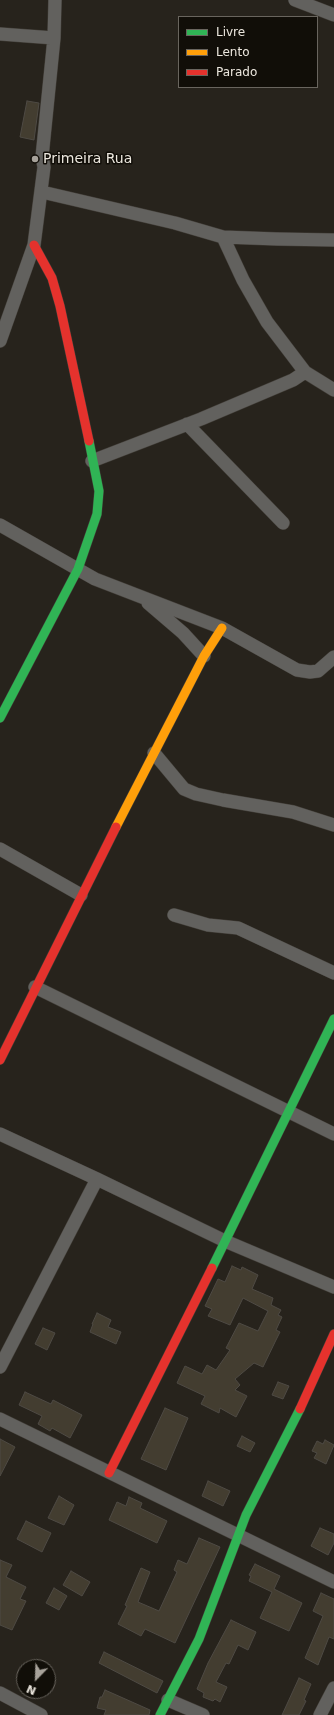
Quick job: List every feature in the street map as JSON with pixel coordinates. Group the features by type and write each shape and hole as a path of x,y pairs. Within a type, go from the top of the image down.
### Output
{"street":[{"path":"0,342 34,245 42,192 44,167 42,157 54,38 55,0"},
{"path":"295,0 334,15"},
{"path":"0,34 54,38"},
{"path":"42,192 175,223 224,237 334,240"},
{"path":"224,237 243,280 267,322 304,372 334,390"},
{"path":"0,718 78,569 97,514 100,491 92,461 60,306 52,278 34,245"},
{"path":"92,461 293,380 304,372"},
{"path":"187,424 283,523"},
{"path":"0,525 95,580 222,628 298,670 310,672 318,671 334,657"},
{"path":"142,598 183,633 204,656"},
{"path":"0,1060 81,895 204,656 222,628"},
{"path":"154,753 184,789 196,794 293,812 334,825"},
{"path":"0,849 81,895"},
{"path":"174,915 208,925 238,928 334,973"},
{"path":"35,987 334,1134"},
{"path":"110,1473 226,1241 334,1019"},
{"path":"0,1134 226,1241 334,1287"},
{"path":"0,1367 97,1179"},
{"path":"160,1715 199,1639 246,1515 265,1476 293,1425 334,1334"},
{"path":"0,1419 334,1582"},
{"path":"320,1715 334,1688"},
{"path":"0,1694 41,1715"},
{"path":"168,1700 203,1715"}],"building":[{"path":"27,101 39,103 34,140 20,137"},
{"path":"232,1266 241,1270 242,1267 258,1275 252,1289 273,1298 271,1305 281,1310 278,1315 282,1317 276,1330 280,1332 263,1367 254,1363 235,1379 240,1385 235,1390 247,1396 236,1417 220,1408 219,1413 201,1404 205,1396 177,1383 185,1366 202,1374 207,1365 216,1370 230,1350 226,1348 239,1323 258,1331 268,1311 243,1298 230,1325 208,1316 212,1309 205,1306 218,1279 225,1282"},
{"path":"97,1313 111,1320 108,1327 121,1332 116,1344 90,1332"},
{"path":"43,1328 55,1333 47,1350 35,1344"},
{"path":"278,1382 289,1386 283,1399 272,1395"},
{"path":"25,1392 51,1404 53,1400 82,1415 70,1438 52,1428 50,1431 38,1424 42,1416 19,1405"},
{"path":"165,1408 188,1418 166,1470 141,1459"},
{"path":"242,1436 255,1443 250,1452 237,1446"},
{"path":"0,1439 15,1447 0,1476"},
{"path":"325,1440 334,1445 326,1464 314,1458 317,1453 312,1451 317,1441 323,1444"},
{"path":"208,1481 230,1491 223,1506 202,1496"},
{"path":"59,1496 74,1505 64,1525 48,1518"},
{"path":"129,1497 142,1503 140,1508 167,1521 157,1543 109,1520 117,1502 126,1506"},
{"path":"26,1521 51,1533 42,1552 17,1539"},
{"path":"320,1528 334,1534 334,1543 328,1555 311,1546"},
{"path":"199,1538 220,1547 175,1643 145,1629 141,1636 118,1624 127,1606 125,1605 141,1568 150,1572 138,1602 159,1611 177,1572 174,1570 178,1560 187,1564"},
{"path":"0,1560 12,1565 6,1577 26,1587 20,1599 26,1601 12,1630 0,1625"},
{"path":"255,1564 280,1576 274,1589 302,1603 289,1631 260,1618 272,1592 249,1581 251,1576 249,1575"},
{"path":"71,1571 90,1582 82,1596 63,1585"},
{"path":"54,1588 67,1596 59,1610 46,1603"},
{"path":"321,1593 334,1599 334,1639 329,1637 318,1665 305,1658 323,1616 313,1611"},
{"path":"231,1620 256,1632 248,1650 238,1645 229,1664 226,1663 216,1682 227,1687 220,1702 215,1699 213,1701 203,1697 204,1693 197,1689 208,1663"},
{"path":"104,1652 163,1681 157,1693 99,1663"},
{"path":"299,1678 311,1684 304,1700 306,1701 299,1715 282,1715"},
{"path":"105,1690 150,1710 149,1715 104,1715 106,1710 97,1708 100,1697 102,1697"}],"traffic: fast":[{"path":"0,718 78,569 97,514 99,491 89,441"},
{"path":"212,1268 334,1019"},
{"path":"160,1715 199,1639 246,1515 300,1409"}],"traffic: slow":[{"path":"116,827 204,656 222,628"}],"traffic: jam":[{"path":"34,245 52,278 60,306 89,441"},
{"path":"0,1060 116,827"},
{"path":"109,1473 212,1268"},
{"path":"300,1409 334,1334"}],"place":[{"name":"Primeira Rua","path":"35,159"}]}
